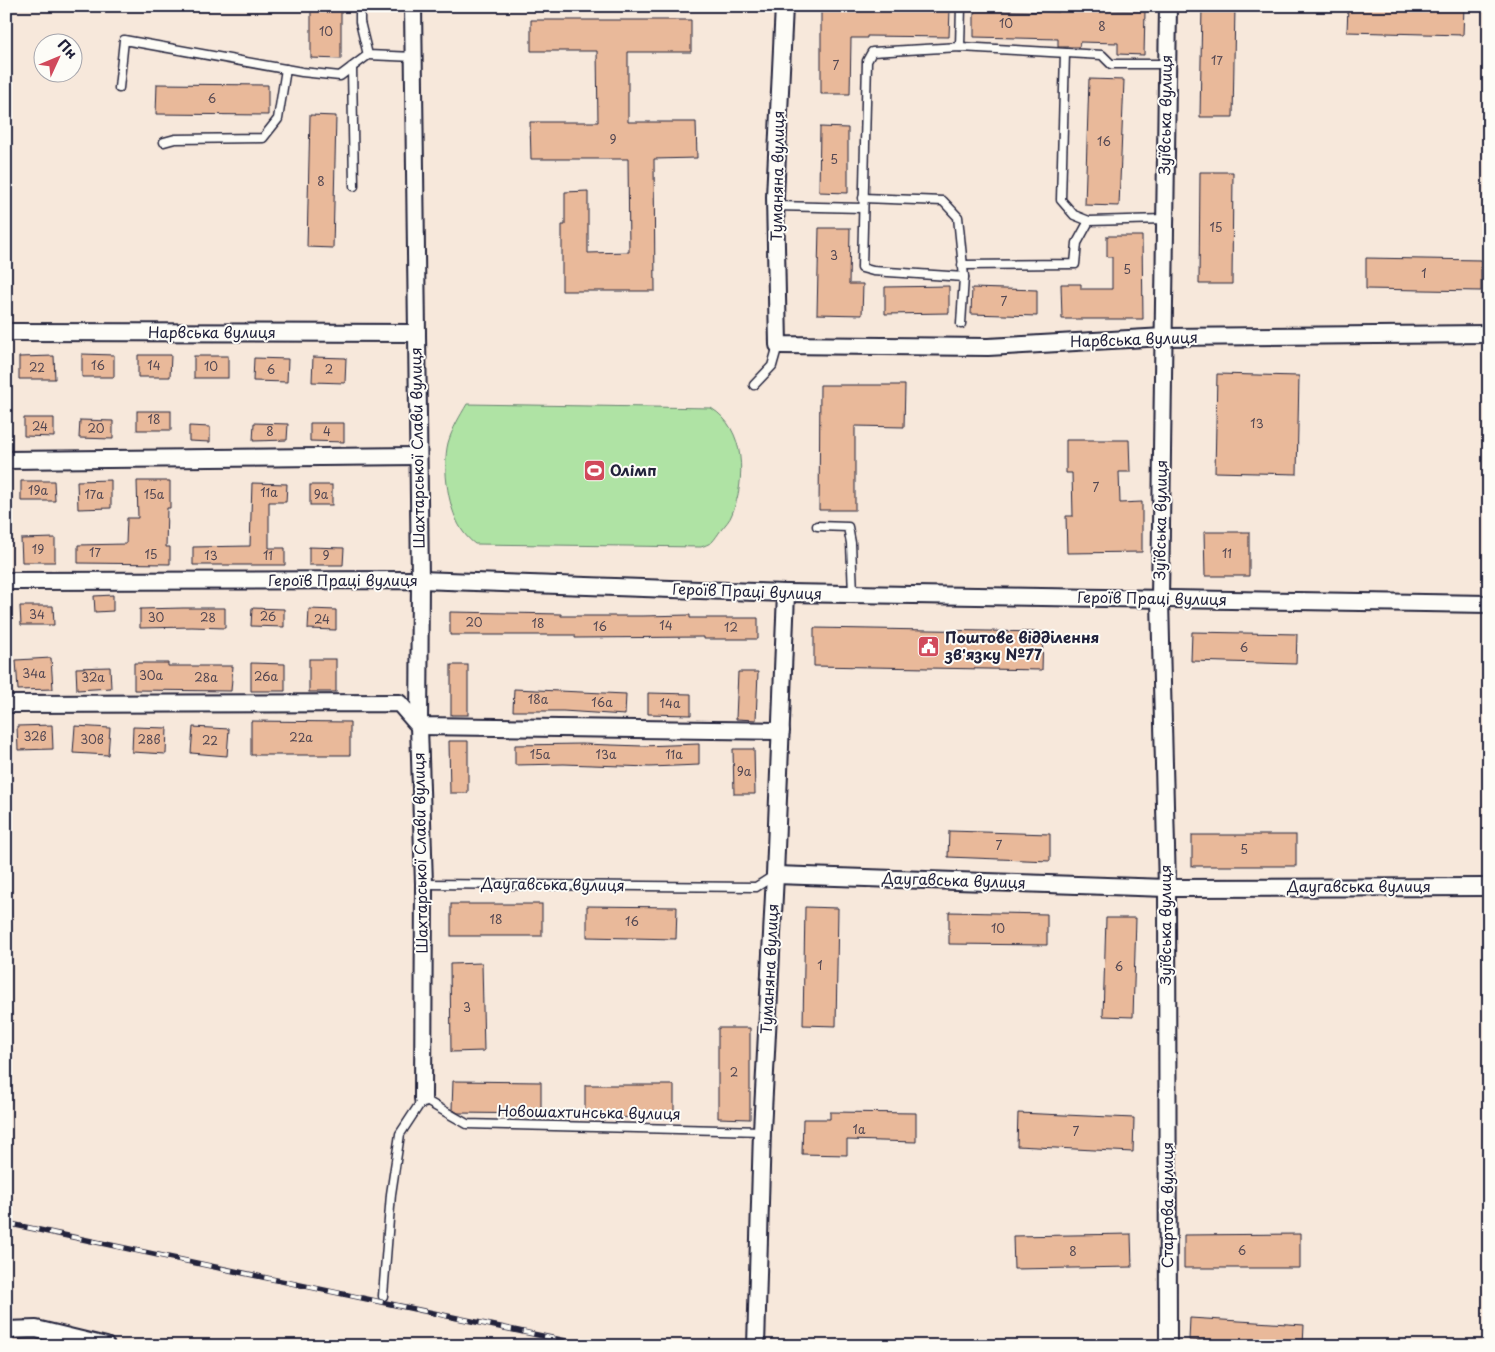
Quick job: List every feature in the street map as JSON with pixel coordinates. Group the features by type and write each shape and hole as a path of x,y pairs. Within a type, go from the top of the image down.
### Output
{"street":[{"name":"Шахтарської Слави вулиця","path":"413,6 420,580 419,726 424,884 423,1100"},
{"name":"Туманяна вулиця","path":"778,345 775,206 784,6"},
{"name":"Зуївська вулиця","path":"1167,1064 1167,888 1160,600 1168,6"},
{"name":"Нарвська вулиця","path":"6,332 417,333"},
{"name":"Нарвська вулиця","path":"778,345 988,347 1164,337 1489,334"},
{"path":"6,460 418,456"},
{"name":"Героїв Праці вулиця","path":"6,581 420,580 786,593 1489,604"},
{"name":"Туманяна вулиця","path":"756,1346 762,1131 775,875 786,593"},
{"path":"6,704 399,703 419,726 781,731"},
{"name":"Даугавська вулиця","path":"775,875 1167,888 1489,887"},
{"name":"Стартова вулиця","path":"1167,1064 1168,1346"},
{"path":"6,1330 36,1329 101,1345"}],"lane":[{"path":"360,6 360,22 368,55"},
{"path":"960,48 961,6"},
{"path":"119,88 124,40 286,69 340,76 368,55 414,58"},
{"path":"964,277 872,272 862,268 867,61 872,52 960,48 1102,55 1111,64 1167,64"},
{"path":"1065,53 1061,200 1074,215 1089,221 1165,219"},
{"path":"352,67 354,186"},
{"path":"164,142 175,139 263,138 278,119 286,69"},
{"path":"863,198 943,201 958,217 964,277 961,324"},
{"path":"775,206 863,208"},
{"path":"962,265 1075,264 1077,243 1089,221"},
{"path":"754,385 772,366 778,345"},
{"path":"817,526 848,527 851,543 853,594"},
{"name":"Даугавська вулиця","path":"424,884 756,887 775,875"},
{"path":"383,1296 391,1194 400,1134 423,1100"},
{"name":"Новошахтинська вулиця","path":"423,1100 467,1124 762,1131"}],"green space":[{"name":"Олімп","path":"467,404 711,408 723,417 737,442 741,471 737,501 731,516 712,542 701,547 475,544 458,524 450,502 446,477 448,443"}],"building":[{"path":"311,6 341,6 341,59 311,58"},
{"path":"1202,6 1235,6 1233,117 1200,117"},
{"path":"1348,6 1464,6 1463,35 1347,32"},
{"path":"821,7 950,8 949,37 867,36 867,38 851,38 850,94 821,94"},
{"path":"1059,9 1145,11 1144,55 1118,54 1118,43 1080,42 1079,47 1058,47 1058,39 974,37 974,10 1059,12"},
{"path":"531,20 691,20 691,52 628,52 628,122 696,122 697,158 654,159 655,291 562,291 562,225 565,225 565,192 588,191 588,253 629,252 628,159 531,159 530,122 598,122 597,51 531,51"},
{"path":"1089,79 1124,80 1119,206 1085,205"},
{"path":"157,84 268,85 268,115 156,114"},
{"path":"310,115 336,116 333,248 307,247"},
{"path":"820,127 848,128 848,193 819,192"},
{"path":"1200,172 1233,172 1232,284 1199,284"},
{"path":"819,228 850,228 849,284 863,284 862,315 817,314"},
{"path":"1107,236 1142,236 1143,319 1062,319 1061,284 1081,284 1081,289 1112,289 1112,257 1107,257"},
{"path":"1366,258 1481,260 1481,291 1366,289"},
{"path":"949,286 949,313 885,314 885,287"},
{"path":"972,288 1037,290 1037,316 971,314"},
{"path":"82,354 114,355 114,377 82,377"},
{"path":"138,355 171,355 170,377 138,377"},
{"path":"54,356 55,379 19,379 19,357"},
{"path":"194,356 228,356 228,378 194,378"},
{"path":"313,357 346,358 345,383 312,382"},
{"path":"254,358 288,359 287,382 253,381"},
{"path":"1217,374 1299,376 1297,474 1215,472"},
{"path":"820,385 905,385 904,427 855,426 855,510 819,510"},
{"path":"137,411 171,411 171,430 137,430"},
{"path":"24,418 54,418 54,437 24,436"},
{"path":"80,420 113,421 113,439 79,438"},
{"path":"254,423 288,424 287,440 253,441"},
{"path":"310,423 344,423 344,442 310,441"},
{"path":"189,426 210,427 210,442 189,441"},
{"path":"1066,440 1129,440 1130,472 1119,472 1120,503 1142,502 1142,552 1067,553 1066,516 1073,516 1072,473 1066,473"},
{"path":"111,480 111,508 78,509 77,481"},
{"path":"21,481 54,481 55,501 21,501"},
{"path":"137,481 170,481 170,508 167,508 166,547 170,547 170,564 78,563 78,545 126,544 127,518 138,518"},
{"path":"252,483 287,484 286,502 269,502 269,548 285,548 285,565 193,565 193,547 250,546"},
{"path":"310,485 332,485 332,505 310,505"},
{"path":"1204,532 1249,532 1249,576 1205,576"},
{"path":"55,538 55,562 22,562 21,539"},
{"path":"309,547 344,548 343,565 309,565"},
{"path":"113,595 113,611 95,612 94,596"},
{"path":"20,606 53,606 54,625 21,625"},
{"path":"225,608 225,628 140,628 140,609"},
{"path":"252,608 284,609 284,627 251,626"},
{"path":"309,609 336,610 336,630 308,629"},
{"path":"450,612 561,614 561,616 690,615 690,618 758,618 758,639 704,639 704,637 575,638 575,635 450,635"},
{"path":"814,628 1043,632 1042,670 814,666"},
{"path":"1192,632 1297,634 1296,664 1191,661"},
{"path":"51,658 53,689 18,690 16,660"},
{"path":"309,659 336,659 336,692 309,692"},
{"path":"134,663 168,663 168,666 233,666 231,691 134,690"},
{"path":"251,663 285,664 285,691 251,691"},
{"path":"451,665 468,665 468,715 451,715"},
{"path":"110,667 111,688 77,690 76,668"},
{"path":"738,672 758,672 756,720 736,719"},
{"path":"514,689 626,694 625,715 563,711 513,711"},
{"path":"648,693 691,694 691,715 648,714"},
{"path":"251,721 350,722 350,755 251,755"},
{"path":"52,725 53,749 18,750 17,726"},
{"path":"75,726 110,728 108,755 73,753"},
{"path":"133,727 167,728 166,754 132,752"},
{"path":"193,727 229,729 227,756 191,753"},
{"path":"449,741 468,741 468,793 450,793"},
{"path":"581,744 642,746 699,744 699,765 650,767 564,764 515,765 515,745"},
{"path":"733,749 754,749 755,794 734,794"},
{"path":"949,831 1050,834 1050,861 948,857"},
{"path":"1192,835 1296,835 1296,866 1192,866"},
{"path":"451,904 542,904 542,936 451,936"},
{"path":"587,906 677,907 676,939 587,937"},
{"path":"805,907 838,908 836,1026 803,1025"},
{"path":"949,912 1047,914 1047,945 949,944"},
{"path":"1106,918 1136,918 1133,1017 1103,1016"},
{"path":"482,963 484,1051 451,1052 450,964"},
{"path":"718,1028 750,1028 750,1119 718,1118"},
{"path":"453,1081 541,1082 541,1114 458,1113 452,1109"},
{"path":"585,1085 674,1085 674,1118 585,1117"},
{"path":"830,1112 916,1113 916,1142 847,1140 847,1155 802,1154 803,1119 830,1119"},
{"path":"1018,1113 1134,1118 1133,1152 1017,1146"},
{"path":"1131,1234 1132,1267 1014,1269 1013,1236"},
{"path":"1300,1234 1300,1268 1184,1268 1184,1235"},
{"path":"1190,1318 1304,1325 1303,1346 1189,1340"}],"railway":[{"path":"6,1223 590,1346"}],"place":[{"name":"Олімп","path":"594,471"},
{"name":"Поштове відділення зв'язку №77","path":"929,647"}]}
